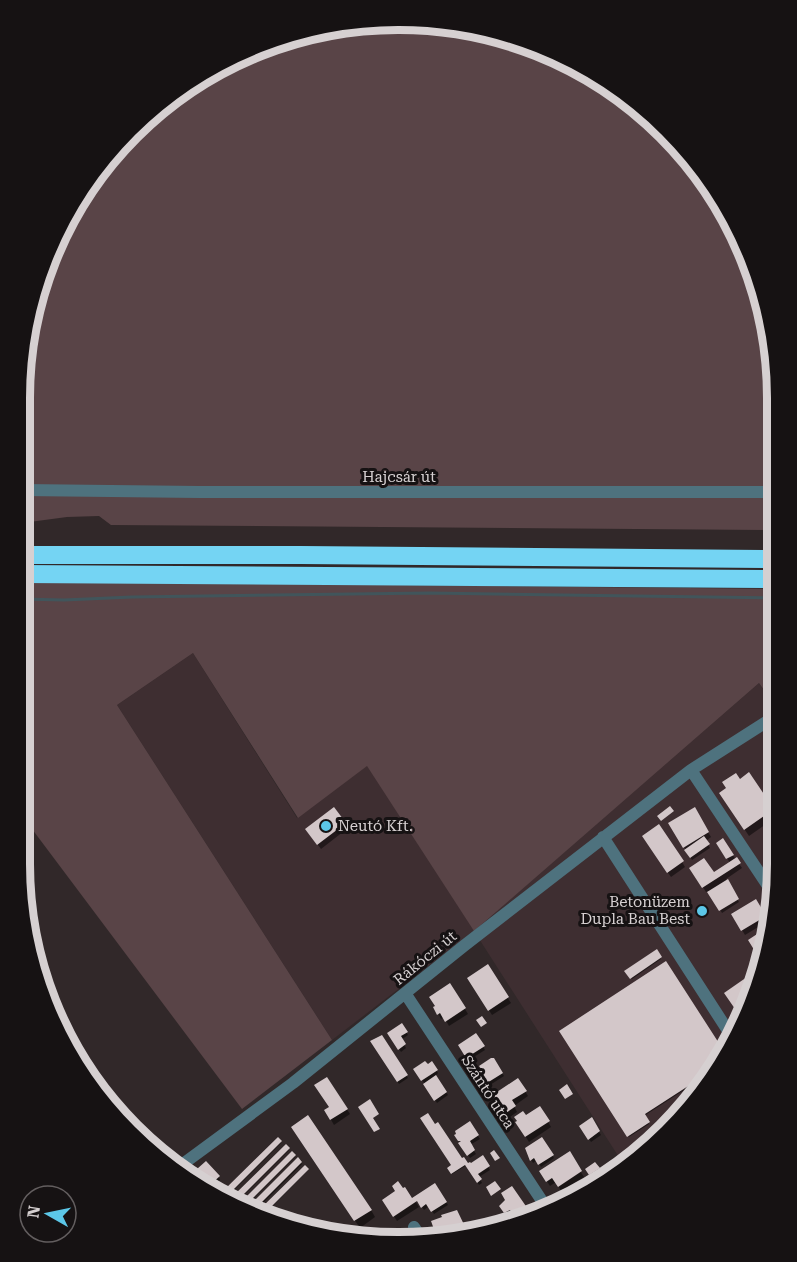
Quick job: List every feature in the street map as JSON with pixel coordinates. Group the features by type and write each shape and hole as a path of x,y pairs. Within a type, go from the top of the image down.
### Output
{"highway":[{"path":"30,555 767,559"},
{"path":"30,574 767,579"}],"street":[{"name":"Hajcsár út","path":"30,490 767,492"},
{"name":"Rákóczi út","path":"184,1163 293,1083 691,770 767,723"},
{"path":"691,770 766,883"},
{"path":"603,837 727,1030"},
{"name":"Szántó utca","path":"405,993 543,1203"},
{"path":"414,1227 417,1231"}],"shaded area":[{"path":"398,30 470,37 540,58 583,79 603,92 623,106 659,138 691,174 705,194 718,214 739,257 754,303 764,350 767,398 767,530 111,525 99,516 30,522 30,398 33,350 43,303 58,257 79,214 92,194 106,174 138,138 174,106 194,92 214,79 257,58 327,37"},
{"path":"30,581 767,589 767,694 759,683 474,931 367,766 298,818 193,653 117,705 332,1040 242,1109 30,826"},
{"path":"193,653 297,818 367,765 474,930 759,683 767,694 767,864 764,912 747,982 739,1005 718,1048 676,1106 641,1141 620,1158 474,931 332,1040 117,705"}],"building":[{"path":"749,772 767,799 767,814 744,830 719,793 726,788 722,782 736,773 740,779"},
{"path":"670,806 674,811 661,821 657,816"},
{"name":"Neutó Kft.","path":"334,807 346,823 317,845 305,829"},
{"path":"695,807 709,832 683,848 668,823"},
{"path":"659,824 684,861 667,873 642,836"},
{"path":"704,836 710,844 690,858 684,850"},
{"path":"723,838 734,855 726,859 716,843"},
{"path":"737,857 741,863 702,888 689,868 704,858 714,872"},
{"path":"728,879 739,899 719,911 707,892"},
{"path":"756,899 764,912 763,918 741,931 731,914"},
{"path":"761,932 756,952 748,940"},
{"path":"657,949 662,957 630,979 624,971"},
{"path":"666,961 720,1044 696,1081 645,1114 650,1122 627,1137 559,1031"},
{"path":"488,964 509,997 488,1011 467,978"},
{"path":"747,977 736,1011 724,993"},
{"path":"450,983 466,1008 445,1022 440,1013 437,1015 433,1007 435,1006 429,997"},
{"path":"482,1016 487,1023 481,1027 476,1020"},
{"path":"402,1023 408,1032 401,1036 406,1044 398,1050 387,1033"},
{"path":"476,1033 485,1046 466,1058 458,1045"},
{"path":"382,1035 408,1075 397,1082 370,1041"},
{"path":"494,1058 503,1073 487,1083 479,1066"},
{"path":"425,1061 428,1064 432,1061 438,1070 421,1081 413,1069"},
{"path":"436,1075 447,1092 434,1101 423,1084"},
{"path":"327,1077 348,1109 330,1120 324,1110 329,1107 314,1085"},
{"path":"518,1078 527,1091 512,1100 516,1106 503,1115 491,1096"},
{"path":"567,1084 573,1094 565,1099 559,1090"},
{"path":"370,1099 379,1114 373,1118 380,1129 374,1132 358,1107"},
{"path":"540,1106 550,1121 525,1137 514,1117 523,1111 526,1115"},
{"path":"428,1113 435,1124 438,1122 462,1158 464,1157 468,1163 483,1155 490,1166 478,1174 482,1179 477,1183 465,1165 451,1174 447,1168 451,1165 420,1118"},
{"path":"308,1115 372,1210 354,1221 291,1127"},
{"path":"592,1117 600,1131 588,1140 579,1126"},
{"path":"470,1121 479,1135 470,1141 475,1150 467,1156 458,1143 461,1141 458,1141 454,1135 455,1131"},
{"path":"278,1137 282,1141 231,1192 225,1189"},
{"path":"542,1137 554,1155 538,1165 534,1158 530,1161 525,1148"},
{"path":"286,1144 290,1148 241,1197 235,1194"},
{"path":"494,1150 500,1158 495,1161 490,1153"},
{"path":"292,1151 296,1155 250,1201 245,1198"},
{"path":"570,1151 582,1171 558,1187 552,1178 546,1182 539,1171"},
{"path":"298,1157 302,1162 259,1205 253,1202"},
{"path":"612,1160 614,1163 604,1169 602,1167"},
{"path":"206,1161 220,1176 213,1182 197,1169"},
{"path":"595,1162 600,1168 589,1175 585,1169"},
{"path":"305,1165 309,1169 270,1208 263,1206"},
{"path":"398,1181 412,1198 435,1183 447,1202 431,1212 426,1204 421,1208 417,1201 393,1217 382,1200 395,1191 392,1186"},
{"path":"495,1181 501,1189 491,1196 486,1187"},
{"path":"576,1183 578,1186 561,1194 556,1196"},
{"path":"512,1186 527,1208 512,1213 510,1210 504,1213 499,1206 505,1200 501,1193"},
{"path":"457,1210 465,1226 434,1230 431,1221 442,1217 441,1215"}],"waterway":[{"path":"30,599 430,593 767,598"}],"place":[{"name":"Neutó Kft.","path":"326,826"},
{"name":"Betonüzem Dupla Bau Best","path":"702,911"}]}
